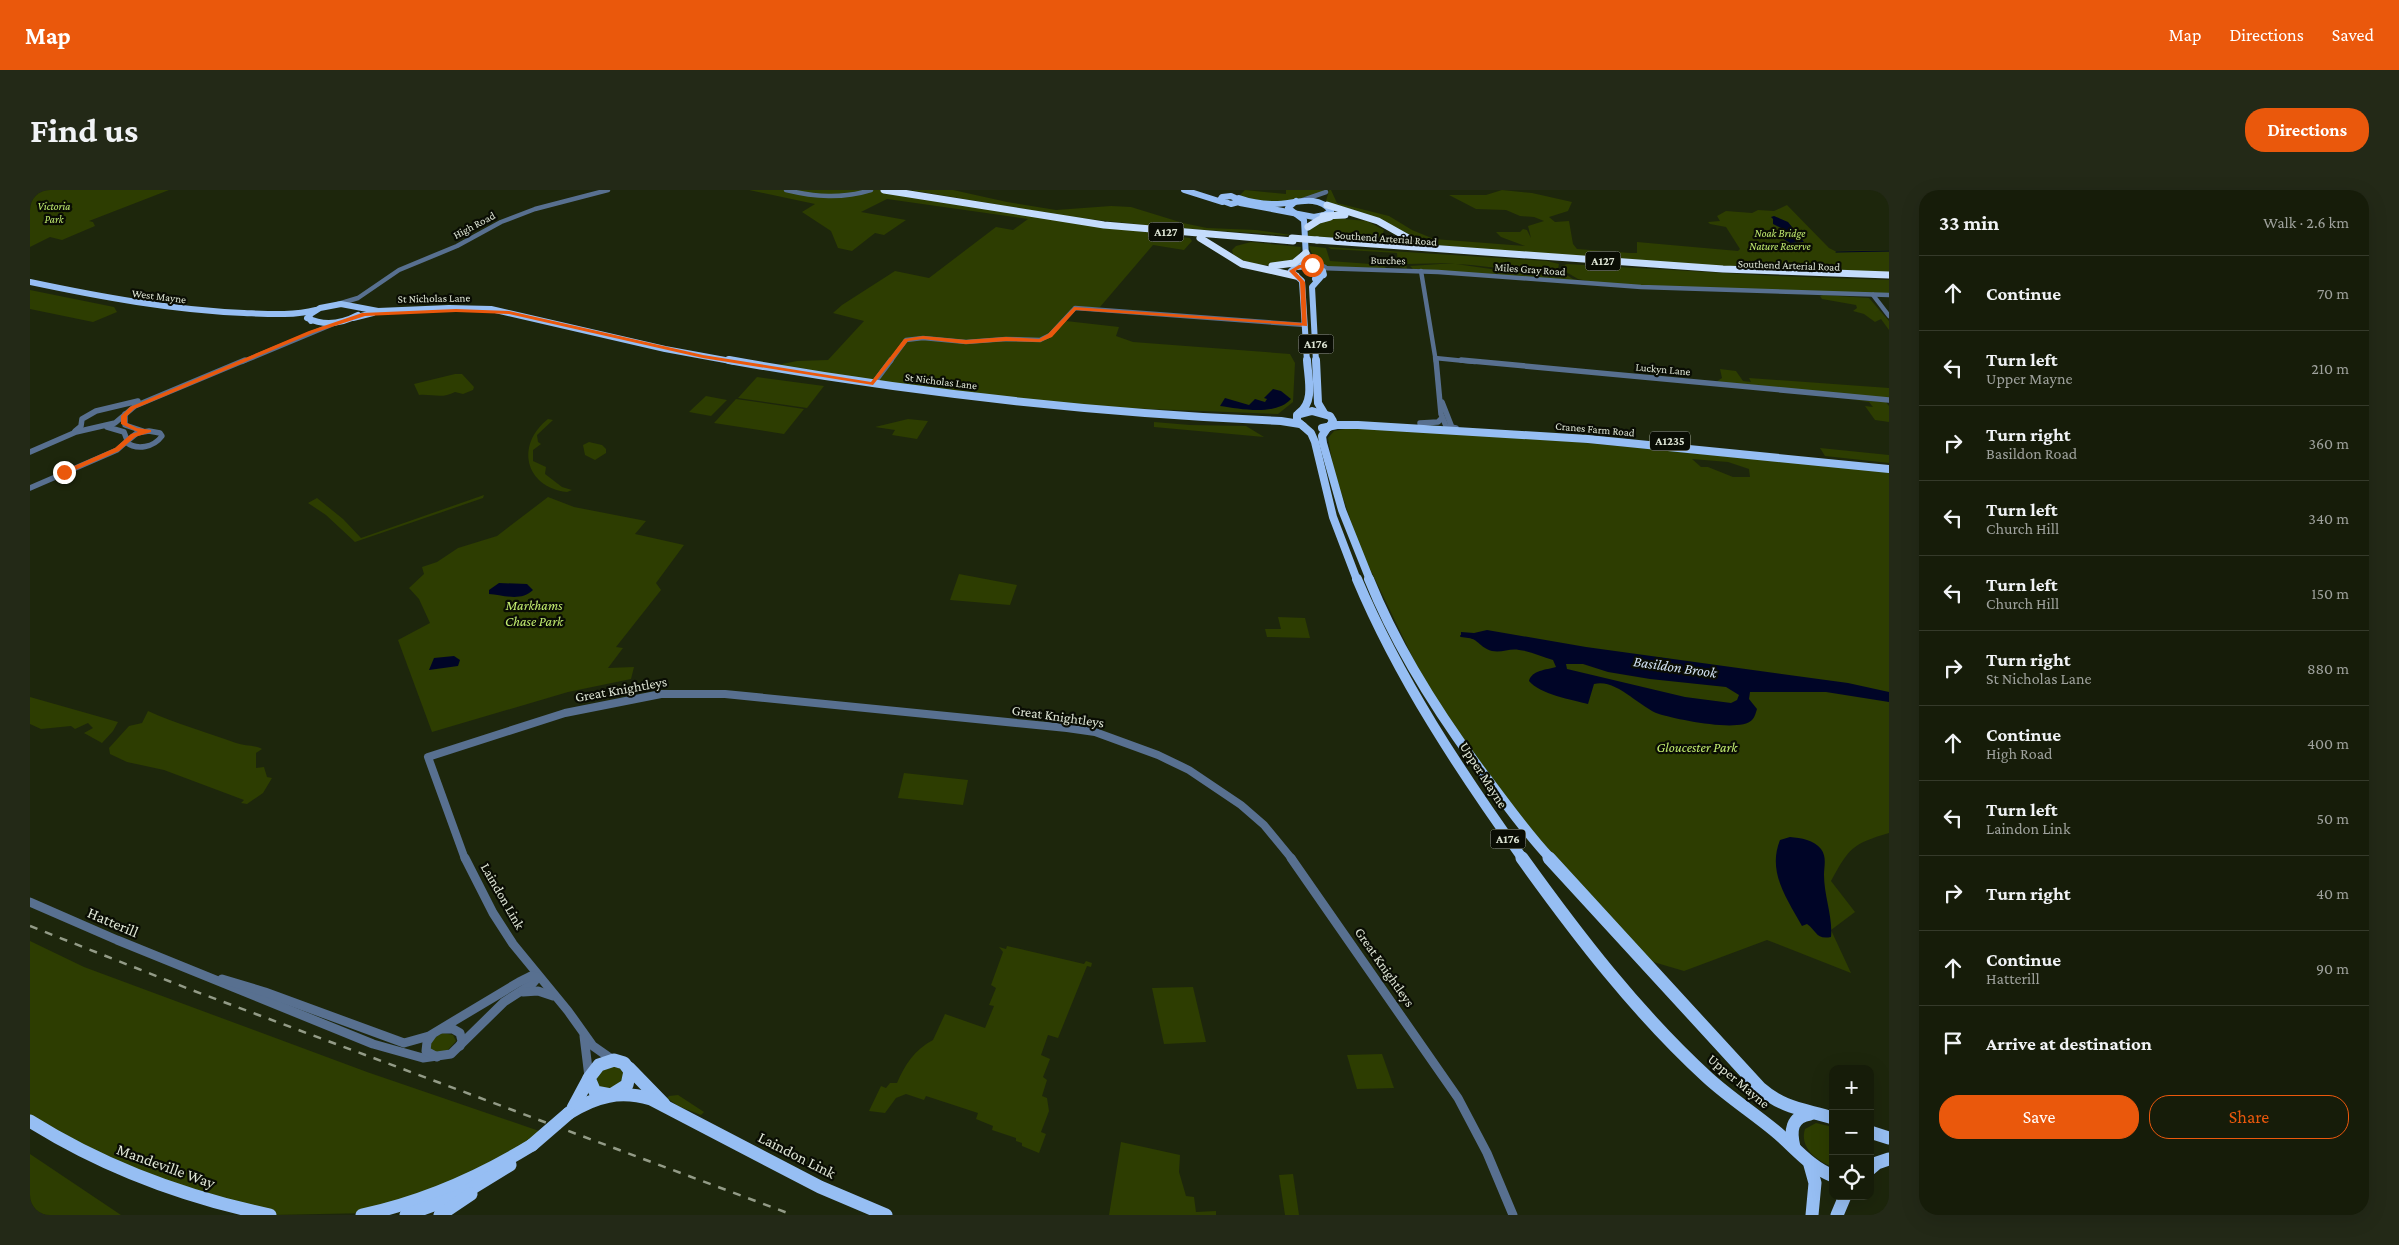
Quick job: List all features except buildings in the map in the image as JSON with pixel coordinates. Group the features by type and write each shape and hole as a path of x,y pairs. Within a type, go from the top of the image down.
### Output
{"highway":[{"name":"Southend Arterial Road","path":"884,190 1104,225 1292,240 1731,270 1889,276"},
{"name":"Southend Arterial Road","path":"900,190 1112,223 1292,240"},
{"path":"1327,205 1378,221 1405,238 1422,245 1516,254"},
{"path":"1323,216 1346,215 1366,219 1381,225"},
{"path":"1307,229 1322,219 1339,216 1363,219 1381,225"},
{"name":"A127","path":"1104,225 1201,238 1214,244 1230,258 1242,264 1297,276"},
{"name":"A127","path":"1318,241 1364,242 1384,236 1386,230 1381,225"},
{"name":"A127","path":"1250,265 1233,257 1235,246 1259,240 1292,240"},
{"name":"Southend Arterial Road","path":"1318,241 1724,272 1889,276"},
{"path":"1250,265 1287,265 1299,260 1306,254"},
{"path":"1250,265 1269,268 1296,267"}],"main road":[{"path":"1184,190 1223,199 1271,204 1296,201 1314,202 1327,205 1331,211 1312,220 1307,229"},
{"path":"1189,190 1223,199"},
{"path":"1239,200 1307,216 1323,216"},
{"path":"1296,201 1288,207 1303,219 1307,229 1306,254 1304,262 1292,271 1297,276 1309,279 1321,277 1325,273 1306,254"},
{"path":"1296,267 1318,268"},
{"name":"A176","path":"1297,276 1302,283 1309,401 1306,408 1298,414 1296,420 1301,425"},
{"name":"A176","path":"1321,277 1312,288 1318,403 1324,413 1332,420 1328,427"},
{"name":"West Mayne","path":"30,282 158,307 218,312 287,313 335,304"},
{"name":"St Nicholas Lane","path":"335,304 378,310 480,308 711,358 873,384 1039,405 1162,416 1281,421 1316,429 1328,427"},
{"path":"353,318 360,313 359,307"},
{"path":"312,321 309,316 316,309"},
{"name":"St Nicholas Lane","path":"340,322 368,313 438,310 509,313"},
{"name":"West Mayne","path":"287,313 324,324 340,322"},
{"name":"St Nicholas Lane","path":"1226,418 1281,418 1309,411 1324,413"},
{"name":"Cranes Farm Road","path":"1324,413 1352,420 1637,438 1889,464"},
{"name":"Upper Mayne","path":"1301,425 1310,431 1313,437 1325,491 1336,528 1374,618 1413,691 1490,813 1590,950 1645,1015 1717,1086 1794,1148 1808,1163 1829,1174"},
{"name":"Cranes Farm Road","path":"1328,427 1344,425 1445,425 1505,433 1677,447 1889,470"},
{"path":"1327,459 1327,436 1334,429 1350,426 1393,426"},
{"name":"Upper Mayne","path":"1328,427 1322,436 1327,459 1342,510 1377,598 1434,704 1479,771 1563,874 1749,1078 1776,1100 1796,1109 1829,1117"},
{"path":"440,1215 498,1174 569,1113 580,1100 589,1079 598,1066 621,1063 630,1076 627,1085 610,1096 589,1102 569,1113"},
{"name":"Laindon Link","path":"621,1063 668,1108"},
{"path":"589,1079 595,1092 610,1096"},
{"name":"Laindon Link","path":"610,1096 631,1094 668,1108 777,1165 866,1208 886,1215"},
{"path":"1794,1148 1790,1135 1791,1125 1796,1118 1806,1114 1817,1114"},
{"name":"Mandeville Way","path":"30,1121 90,1156 140,1178 195,1197 270,1215"},
{"path":"1874,1133 1889,1138"},
{"path":"398,1215 431,1196 484,1173 532,1145"},
{"path":"1874,1165 1889,1159"},
{"name":"A176","path":"1808,1163 1815,1178 1816,1190 1812,1215"},
{"path":"406,1215 443,1202 498,1174"},
{"path":"362,1215 431,1196"},
{"path":"1837,1215 1844,1200"}],"street":[{"name":"High Road","path":"335,304 358,298 399,270 457,246 500,222 533,210 608,190"},
{"path":"786,190 826,197 851,195 870,190"},
{"path":"1296,201 1326,191"},
{"path":"1326,191 1323,200 1327,205"},
{"path":"1306,254 1322,266 1355,270"},
{"name":"Burches","path":"1318,268 1421,271"},
{"name":"Burches","path":"1321,277 1355,270"},
{"path":"1421,271 1445,425"},
{"name":"Miles Gray Road","path":"1421,271 1641,287 1889,295"},
{"path":"1873,295 1889,316"},
{"path":"358,298 356,302 359,307"},
{"path":"873,384 906,340 923,338 966,342 1006,339 1040,340 1050,336 1073,310 1078,308 1305,325"},
{"path":"68,435 82,424 81,420 87,415 140,400 305,330 312,321"},
{"path":"30,452 68,435 115,422 138,405 340,322"},
{"name":"Luckyn Lane","path":"1435,358 1889,400"},
{"path":"1442,402 1445,425"},
{"path":"64,472 154,443 161,438 160,432 138,431 128,427 124,424 122,410 108,408"},
{"path":"82,424 118,428 127,434 127,441 131,446 140,447"},
{"path":"30,488 113,452 138,434 149,431"},
{"name":"Great Knightleys","path":"428,757 592,706 662,694 684,693 770,699 1095,732 1158,755 1204,779 1241,805 1264,825 1283,846 1458,1098 1487,1153 1513,1215"},
{"name":"Laindon Link","path":"428,757 464,858 481,894 527,963 559,1000 598,1052 621,1063"},
{"name":"Hatterill","path":"30,902 184,968"},
{"path":"519,982 528,973 527,963"},
{"path":"184,968 265,992 398,1042 417,1041 519,982 531,976 538,977"},
{"path":"184,968 374,1044 415,1057 440,1057 451,1054 494,1011 532,984 538,977"},
{"path":"512,997 532,990 544,992 559,1000"},
{"path":"440,1057 431,1056 425,1047 429,1039 437,1031 450,1028 457,1030 462,1038 460,1046"},
{"name":"Laindon Link","path":"583,1032 589,1079"}],"green space":[{"name":"Victoria Park","path":"30,190 169,190 89,221 93,222 95,226 62,240 50,237 30,247"},
{"path":"749,190 880,190 1069,222 1190,238 1192,241 1184,250 1153,245 1100,307 1072,307 1066,321 1119,327 1116,336 1133,342 1290,354 1295,363 1293,402 1278,414 1073,406 842,377 777,365 797,361 828,360 864,321 833,313 842,305 895,271 929,278 996,227 1013,230 1028,219 887,199 861,212 906,220 884,235 875,233 852,251 838,248 831,231 802,212 815,204"},
{"path":"910,190 953,190 1056,210 1111,206 1131,207 1183,223 1207,228 1256,230 1298,236 1173,228 1071,217"},
{"path":"1245,190 1286,194 1286,190 1324,190 1321,194 1312,196 1280,202 1269,202 1249,199 1240,195"},
{"name":"Noak Bridge Nature Reserve","path":"1329,190 1331,190 1337,203 1389,216 1412,230 1434,239 1525,246 1501,237 1496,232 1520,232 1523,229 1527,230 1531,238 1528,226 1544,221 1534,217 1520,216 1506,210 1476,209 1449,195 1486,195 1502,190 1532,193 1572,202 1568,211 1549,217 1555,222 1569,221 1573,244 1577,249 1630,253 1637,253 1637,242 1738,251 1740,249 1726,227 1708,222 1720,221 1717,216 1726,211 1752,213 1758,210 1774,211 1787,205 1829,248 1835,251 1889,250 1889,273 1656,263 1435,245 1414,240 1329,203 1326,201"},
{"path":"1333,218 1367,221 1384,230 1382,237 1345,241 1325,240 1307,235 1311,227"},
{"path":"1251,242 1301,247 1298,255 1292,261 1282,264 1260,265 1240,259 1233,254 1232,250 1236,246"},
{"path":"1309,246 1326,248 1330,261 1384,265 1386,268 1353,270 1330,267 1321,263 1314,256"},
{"path":"1328,247 1547,261 1559,264 1558,269 1533,271 1456,264 1498,270 1494,276 1413,269 1410,266 1455,263 1406,264 1407,269 1392,265 1398,264 1397,253 1331,249"},
{"path":"1567,264 1777,276 1889,280 1889,294 1602,284 1578,279 1561,269 1562,266"},
{"path":"1501,270 1546,272 1559,270 1573,279 1593,283 1496,275"},
{"path":"30,290 114,307 117,312 93,322 30,309"},
{"path":"1820,296 1869,298 1889,321 1889,330 1881,319 1875,322 1864,314 1853,311 1857,308 1856,305 1822,299"},
{"path":"1720,369 1736,371 1743,381 1751,382 1749,378 1889,388 1889,398 1716,382 1722,378"},
{"path":"462,374 474,387 473,390 463,394 455,392 442,396 419,395 414,384"},
{"path":"757,377 824,386 807,408 738,398"},
{"path":"706,396 727,400 711,416 689,412"},
{"path":"736,399 804,409 784,434 714,423"},
{"path":"1854,400 1886,402 1889,406 1889,422 1875,420 1865,406 1873,407 1869,402"},
{"path":"548,419 553,420 537,435 538,442 541,444 533,450 533,461 546,467 545,474 562,487 572,490 567,492 542,482 534,474 529,463 528,452 531,441 538,429"},
{"path":"908,419 928,421 917,439 892,435 895,430 875,427"},
{"path":"1154,422 1246,426 1264,437 1154,427"},
{"name":"Gloucester Park","path":"1350,428 1494,434 1889,472 1889,833 1859,844 1842,861 1831,881 1855,912 1831,930 1851,973 1767,940 1684,971 1650,961 1512,811 1426,685 1360,548 1334,471 1328,438 1334,431","holes":["1692,459 1728,462 1749,469 1750,477 1733,477 1708,467 1701,467"]},
{"path":"589,442 602,445 606,449 606,453 595,460 585,455 583,445"},
{"path":"1820,448 1889,455 1889,463 1825,456"},
{"path":"484,495 483,498 355,542 326,515 308,503 317,498 343,519 361,538"},
{"name":"Markhams Chase Park","path":"548,497 574,507 646,521 635,534 684,545 656,583 661,590 616,647 623,648 608,668 634,667 631,679 568,692 432,732 398,640 430,623 419,599 409,588 424,574 422,567 437,562 458,548 497,536"},
{"path":"959,574 1017,585 1010,605 950,600"},
{"path":"1278,617 1305,618 1310,638 1267,637 1265,629 1281,629"},
{"path":"30,697 118,722 102,743 84,733 93,728 88,723 75,729 71,726 41,729 30,724"},
{"path":"148,711 242,745 262,749 256,753 256,768 264,767 267,777 272,778 263,793 247,804 241,803 244,800 164,770 127,762 110,754 109,748 129,726 142,723"},
{"path":"904,773 968,780 963,805 898,798"},
{"path":"30,941 84,967 367,1072 545,1133 504,1163 371,1213 270,1215 195,1197 30,1121"},
{"path":"1007,946 1084,964 1086,961 1092,963 1091,967 1087,966 1058,1038 1048,1035 1041,1055 1050,1059 1043,1077 1047,1080 1042,1096 1047,1098 1049,1111 1041,1132 1046,1134 1039,1153 1022,1146 1022,1143 1016,1141 1016,1138 992,1130 993,1126 976,1119 978,1113 926,1096 924,1100 906,1094 896,1098 885,1113 869,1111 881,1086 886,1088 890,1083 897,1083 911,1058 933,1040 945,1014 985,1028 994,1006 989,1005 996,988 991,985 1003,952 999,947 1006,949"},
{"path":"1193,987 1206,1042 1164,1044 1152,988"},
{"path":"443,1033 453,1035 456,1041 446,1052 436,1053 430,1048 431,1043 438,1035"},
{"path":"1382,1054 1394,1088 1357,1089 1347,1055"},
{"path":"610,1066 620,1069 623,1072 624,1078 615,1088 601,1089 596,1081 598,1073"},
{"path":"678,1095 704,1112 701,1115 678,1106 667,1098"},
{"path":"1816,1123 1829,1126 1829,1165 1821,1161 1807,1148 1804,1136 1805,1129"},
{"path":"1121,1142 1180,1155 1179,1172 1186,1196 1194,1197 1196,1212 1216,1211 1216,1215 1109,1215"},
{"path":"30,1154 121,1215 30,1215"},
{"path":"1293,1174 1299,1215 1285,1215 1279,1175"}],"water":[{"path":"1774,216 1788,222 1804,242 1790,243 1780,237 1779,234 1783,229 1773,224 1771,217"},
{"path":"1273,389 1281,391 1291,399 1277,408 1258,410 1220,406 1225,398 1249,405 1255,399 1265,402 1267,399 1264,398"},
{"path":"499,583 527,584 533,590 528,594 517,597 489,594 489,590"},
{"path":"1487,630 1586,647 1848,683 1889,692 1889,702 1826,692 1750,692 1749,699 1757,709 1753,719 1745,724 1722,725 1692,722 1659,714 1619,689 1602,683 1594,684 1588,704 1540,690 1529,681 1536,673 1556,667 1553,660 1523,651 1492,651 1472,639 1461,636 1461,632 1474,633","holes":["1566,664 1583,664 1608,672 1650,679 1726,687 1739,695 1737,700 1731,703 1685,697 1567,669"]},
{"path":"454,656 460,660 458,666 429,670 434,658"},
{"path":"1790,837 1811,842 1823,852 1825,862 1824,883 1831,922 1831,937 1819,936 1807,924 1802,926 1780,885 1776,863 1777,852 1780,840"}],"waterway":[{"path":"1836,252 1889,251"},
{"name":"Basildon Brook","path":"1461,636 1476,638"}],"railway":[{"path":"30,926 189,989 793,1215"}],"route":[{"path":"64,472 117,450 133,435 149,431 135,430 124,424 124,416 132,408 311,332 364,314 456,310 509,313 744,365 873,384 902,342 906,340 936,338 979,342 1006,339 1031,341 1046,339 1074,308 1305,325 1302,282 1300,278 1292,273 1292,270 1297,266 1317,267 1312,265"}]}
